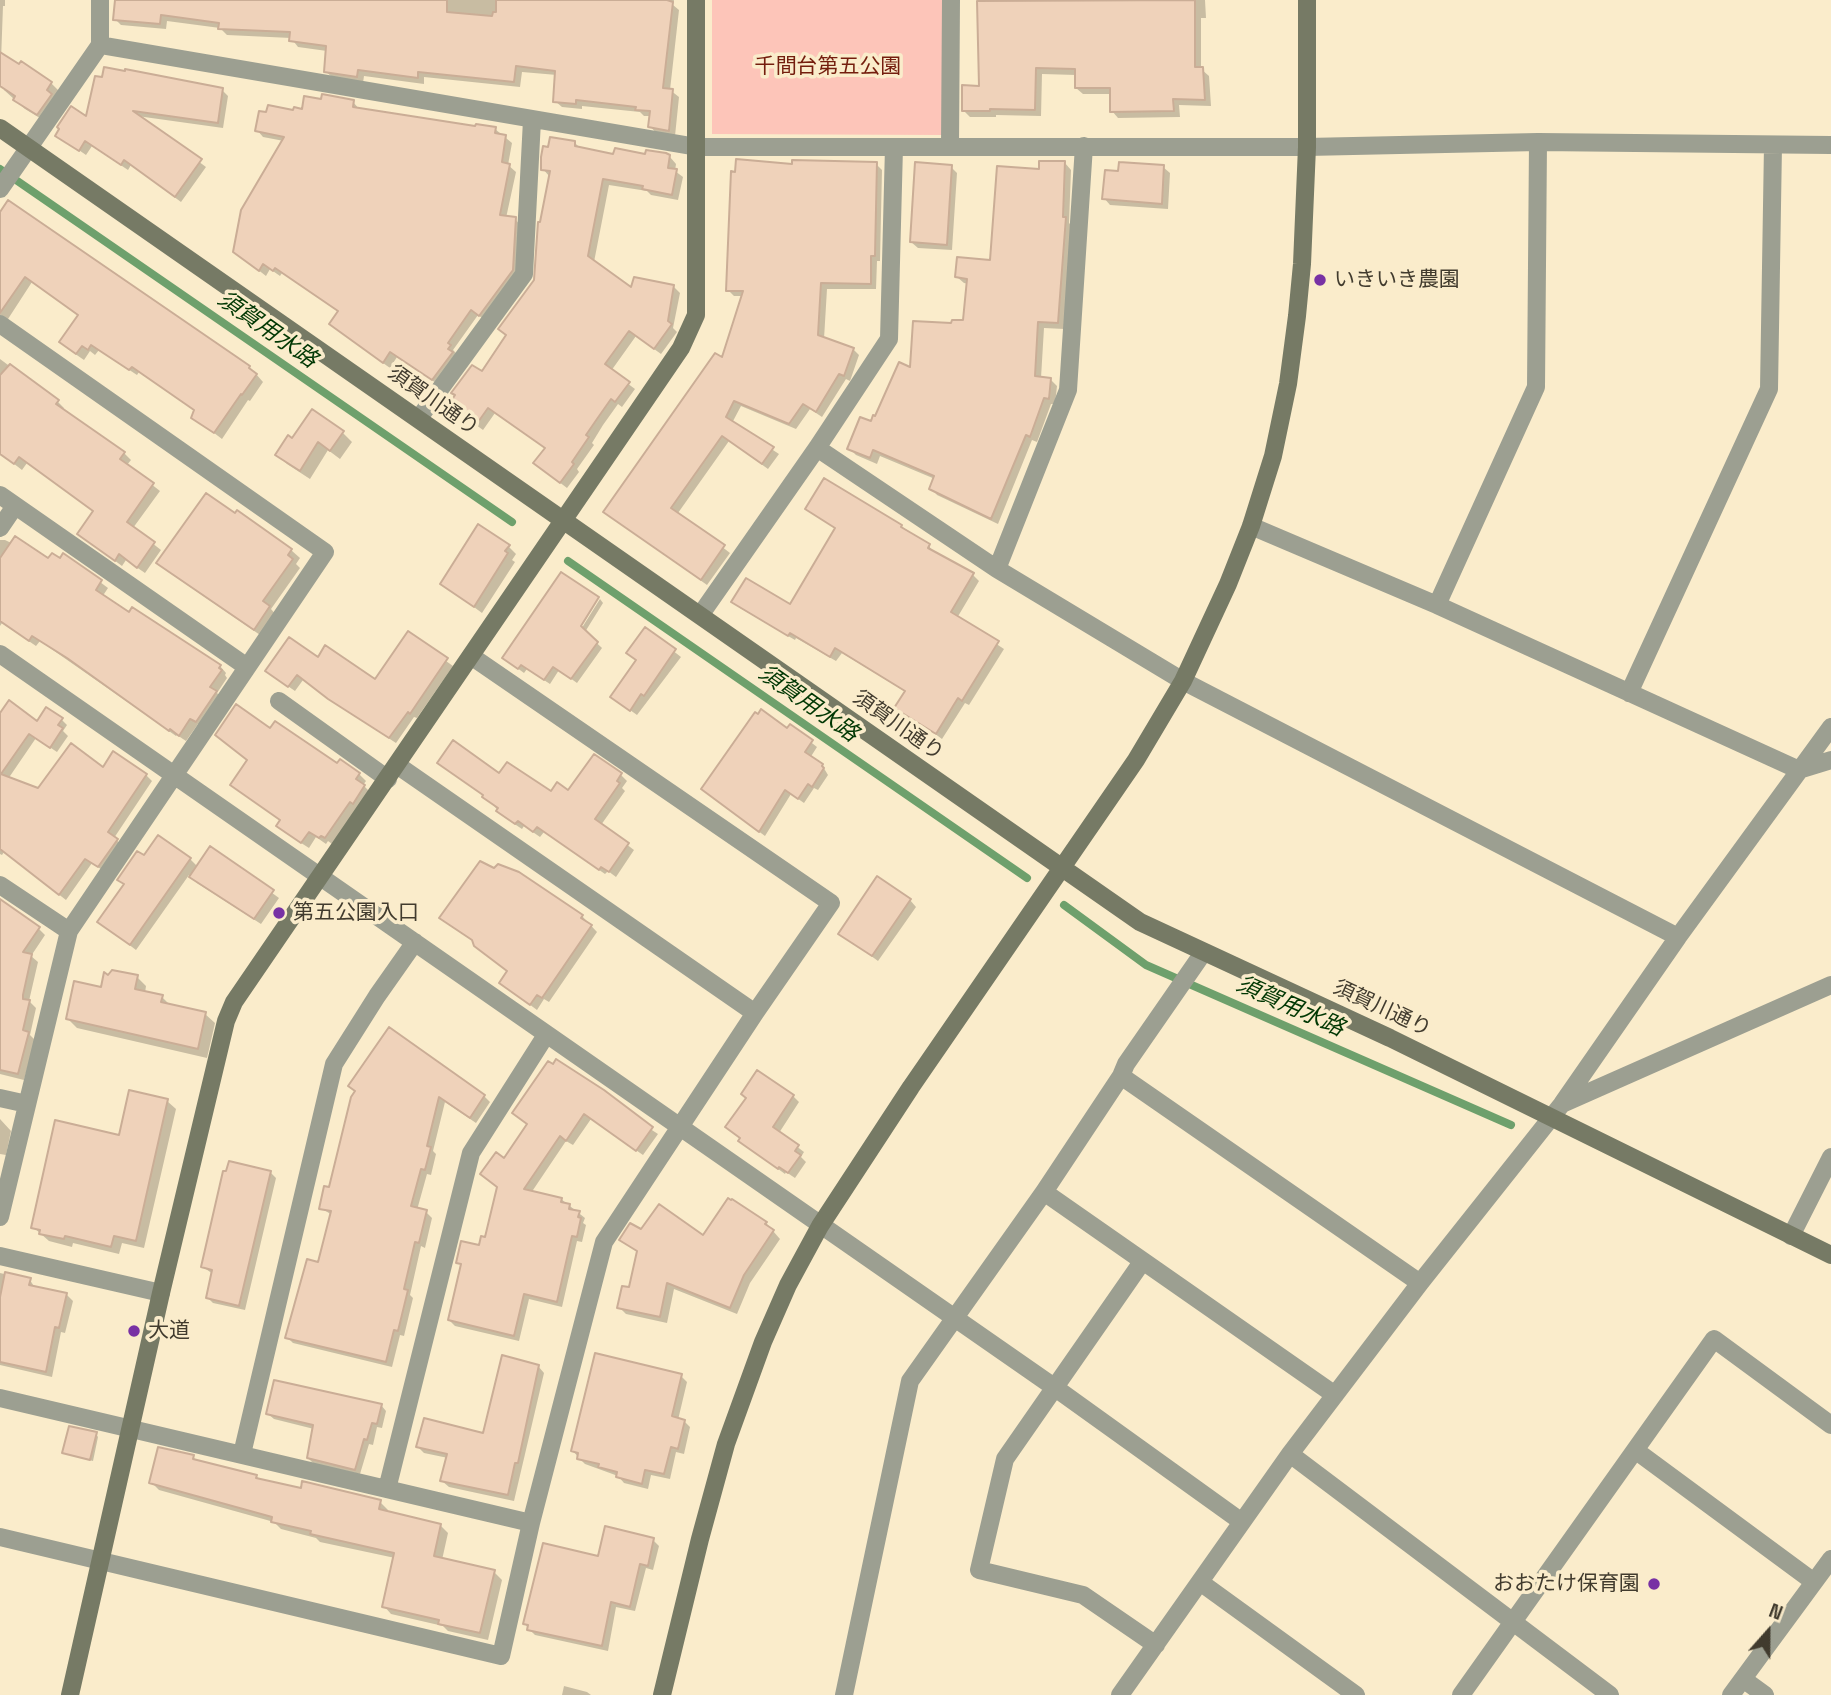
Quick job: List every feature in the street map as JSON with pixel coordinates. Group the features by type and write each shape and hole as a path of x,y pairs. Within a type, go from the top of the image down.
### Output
{"street":[{"path":"0,189 100,45 100,0"},
{"path":"69,1695 161,1293 226,1021 234,1002 681,348 696,315 696,0"},
{"path":"950,145 951,0"},
{"path":"662,1695 726,1444 788,1285 820,1226 911,1087 1136,760 1183,681 1228,584 1251,526 1273,456 1288,384 1303,264 1307,147 1307,0"},
{"path":"100,45 697,147 1307,147 1538,142 1831,145"},
{"path":"419,418 524,274 532,120"},
{"name":"須賀川通り","path":"0,128 1140,922 1390,1038 1556,1110 1831,1255"},
{"path":"1437,605 1536,387 1538,142"},
{"path":"1629,693 1769,390 1773,145"},
{"path":"997,569 1068,390 1084,146"},
{"path":"701,614 889,339 894,147"},
{"path":"0,324 325,552 69,931 0,1217"},
{"path":"817,448 997,569 1183,681 1678,937"},
{"path":"0,495 247,667"},
{"path":"0,528 15,506"},
{"path":"1251,526 1437,605 1800,770 1831,760"},
{"path":"0,654 1054,1387 1242,1522"},
{"path":"0,1537 501,1656 531,1523 604,1242 831,903 471,656"},
{"path":"279,701 393,772 755,1013"},
{"path":"1120,1695 1290,1454 1556,1110 1831,727"},
{"path":"0,885 69,931"},
{"path":"242,1454 334,1064 415,942"},
{"path":"844,1695 910,1381 1044,1192 1121,1076 1126,1064 1203,953"},
{"path":"1556,1110 1831,985"},
{"path":"387,1489 471,1153 546,1035"},
{"path":"1121,1076 1420,1283"},
{"path":"0,1098 27,1104"},
{"path":"1791,1236 1831,1157"},
{"path":"1044,1192 1335,1395"},
{"path":"0,1256 161,1293"},
{"path":"1142,1262 1005,1459 979,1570 1083,1595 1156,1645"},
{"path":"1461,1695 1714,1339 1831,1425"},
{"path":"0,1398 531,1523"},
{"path":"1635,1450 1814,1582"},
{"path":"1290,1454 1610,1695"},
{"path":"1731,1695 1831,1559"},
{"path":"1200,1582 1356,1695"},
{"path":"1743,1679 1765,1695"}],"green space":[{"name":"千間台第五公園","path":"712,0 943,0 944,135 712,134"}],"building":[{"path":"115,0 447,0 447,12 492,16 493,12 496,12 496,0 667,0 673,2 663,88 673,89 669,131 648,127 650,111 635,110 636,107 576,100 576,104 553,102 555,71 516,66 514,82 418,72 418,78 358,70 357,77 324,72 326,46 289,41 290,32 218,29 219,23 161,15 160,24 113,20"},
{"path":"1195,0 1195,67 1203,67 1205,100 1173,99 1174,111 1110,112 1110,88 1075,88 1075,69 1036,68 1035,110 962,111 962,85 979,86 977,1"},
{"path":"0,52 19,64 21,61 52,82 47,90 52,94 37,115 13,100 15,96 0,86"},
{"path":"104,67 223,88 218,123 133,111 202,159 175,197 124,160 121,165 85,141 79,151 55,136 59,129 57,127 71,106 86,116 95,76 102,77"},
{"path":"322,94 354,100 353,107 496,127 495,133 506,135 502,162 510,164 500,215 516,217 513,270 479,316 471,310 448,343 451,345 448,349 453,352 432,380 390,352 383,363 329,324 338,311 275,268 273,271 263,264 259,271 233,252 241,210 284,137 255,131 259,111 266,112 268,105 302,109 304,96 321,99"},
{"path":"550,137 575,141 575,146 613,154 615,148 645,154 646,150 666,153 670,155 668,168 677,169 672,195 642,189 643,186 603,179 588,256 631,287 634,277 674,285 668,321 672,324 654,349 629,331 605,364 630,382 615,402 611,399 597,419 586,435 589,437 572,462 574,464 560,483 533,463 545,448 488,408 476,425 448,406 455,395 451,393 472,365 482,371 506,335 498,329 534,280 538,222 550,171 541,170 541,157 543,146 548,147"},
{"path":"736,159 792,164 792,160 877,162 875,256 871,256 871,284 821,283 818,335 854,348 844,376 839,374 816,412 803,404 789,424 734,401 726,417 774,447 762,464 722,436 671,508 725,545 701,580 603,512 715,353 722,357 743,291 726,291 731,171 735,172"},
{"path":"1039,161 1065,161 1063,217 1066,217 1058,323 1038,322 1035,376 1051,378 1049,399 1044,398 1030,437 1026,435 991,519 929,489 934,476 873,450 870,458 847,449 860,417 871,421 873,415 875,416 899,362 910,367 913,321 951,323 952,320 963,320 967,279 955,277 957,257 990,260 997,166 1039,169"},
{"path":"915,162 952,165 947,245 910,242"},
{"path":"1119,162 1164,165 1162,204 1102,199 1105,170 1118,171"},
{"path":"8,200 250,366 257,374 214,433 191,418 194,410 132,367 129,370 91,345 88,350 82,346 76,354 59,342 78,315 25,277 0,313 0,212"},
{"path":"10,364 59,400 56,404 125,452 120,459 154,483 127,522 155,542 137,568 119,554 115,561 77,534 93,511 19,457 14,464 0,454 0,375"},
{"path":"312,409 344,431 330,451 318,442 300,471 275,455 288,435 292,438"},
{"path":"824,478 902,525 901,527 930,544 928,548 974,573 951,612 999,641 962,701 958,698 936,734 894,708 905,691 835,648 830,657 731,602 746,578 790,604 835,528 805,509"},
{"path":"206,493 235,513 237,510 292,549 288,555 293,559 263,601 270,606 254,630 156,563"},
{"path":"478,524 510,545 505,551 508,553 474,607 440,584"},
{"path":"15,536 48,558 52,553 60,558 63,553 102,580 96,590 129,612 132,607 221,665 219,668 222,670 210,687 217,691 196,722 190,719 179,736 170,729 169,731 67,658 32,636 29,641 0,621 0,558"},
{"path":"561,572 599,597 581,626 598,642 571,679 553,667 544,680 521,665 518,669 502,658"},
{"path":"645,627 676,649 644,696 641,694 630,711 610,697 636,660 626,653"},
{"path":"408,631 448,658 410,714 408,712 389,738 328,699 297,675 288,687 265,671 289,637 318,657 325,645 375,679"},
{"path":"9,700 37,721 46,707 63,718 58,725 63,728 50,748 29,734 1,774 38,788 71,743 103,767 113,751 147,774 108,832 118,839 98,867 85,859 59,895 0,849 0,713"},
{"path":"236,704 270,728 275,721 337,763 340,759 360,773 356,779 365,785 325,838 319,838 309,832 301,843 276,826 280,820 230,785 247,760 215,735"},
{"path":"761,709 787,728 790,724 813,740 805,752 823,764 824,768 812,787 808,784 798,799 785,790 759,832 701,789 755,712 758,714"},
{"path":"453,740 499,773 507,762 551,791 557,782 568,790 594,754 622,773 617,781 620,783 595,819 629,843 609,872 601,867 599,870 537,827 533,832 518,821 515,824 496,811 498,808 482,797 483,795 437,763"},
{"path":"158,835 191,858 130,945 97,922 124,884 117,880 137,851 144,855"},
{"path":"210,846 274,890 254,919 189,877"},
{"path":"480,861 494,868 498,864 519,872 583,915 581,918 592,925 542,998 537,995 530,1005 499,983 507,971 474,946 472,940 439,918"},
{"path":"877,876 911,899 872,956 838,934"},
{"path":"0,899 40,927 23,952 32,954 23,995 23,999 30,1000 23,1030 29,1032 18,1074 0,1070"},
{"path":"112,970 138,975 135,989 163,995 161,1002 206,1012 198,1049 66,1019 74,981 101,987 104,972 108,975"},
{"path":"389,1027 485,1095 470,1118 439,1097 427,1146 431,1147 425,1170 421,1169 411,1206 427,1210 419,1243 415,1242 404,1289 408,1290 398,1331 394,1330 386,1362 285,1338 307,1259 318,1262 331,1211 319,1209 324,1186 329,1187 351,1097 355,1091 348,1086"},
{"path":"556,1059 604,1090 653,1127 636,1151 584,1114 566,1141 560,1136 524,1189 562,1198 561,1202 570,1204 569,1209 580,1211 577,1237 572,1236 557,1302 524,1294 514,1336 448,1320 461,1264 456,1263 461,1241 479,1245 481,1236 485,1237 497,1187 480,1174 496,1152 504,1158 527,1124 512,1113 548,1061 553,1064"},
{"path":"757,1070 794,1095 773,1127 799,1145 795,1151 801,1155 788,1173 738,1141 740,1138 725,1127 746,1098 741,1094"},
{"path":"129,1090 168,1099 136,1241 114,1236 111,1247 65,1236 64,1239 39,1234 40,1230 31,1228 55,1120 119,1135"},
{"path":"229,1161 271,1171 239,1306 206,1298 212,1270 201,1267 223,1171 226,1171"},
{"path":"728,1198 767,1222 765,1224 774,1230 744,1275 730,1308 667,1283 660,1317 617,1308 622,1286 629,1287 637,1251 619,1240 630,1223 641,1229 659,1204 703,1235"},
{"path":"5,1272 31,1278 29,1285 67,1293 59,1328 55,1327 46,1372 0,1362 0,1297"},
{"path":"595,1353 682,1374 672,1416 685,1420 678,1449 671,1447 664,1474 645,1470 642,1484 616,1477 617,1472 598,1467 599,1464 577,1459 578,1453 571,1451"},
{"path":"502,1355 539,1365 518,1463 515,1463 508,1495 440,1481 447,1454 416,1447 424,1418 483,1433"},
{"path":"274,1380 382,1404 377,1424 372,1423 367,1440 364,1439 355,1470 307,1458 313,1425 266,1414"},
{"path":"69,1426 97,1432 90,1460 62,1453"},
{"path":"158,1447 194,1455 193,1459 257,1475 256,1478 301,1488 302,1481 381,1500 379,1509 441,1524 434,1556 495,1570 480,1633 382,1607 394,1553 310,1534 311,1531 271,1522 272,1517 149,1483"},
{"path":"605,1526 654,1538 648,1566 640,1564 630,1607 611,1602 602,1646 527,1630 528,1625 523,1624 543,1543 598,1556"}],"waterway":[{"name":"須賀用水路","path":"0,169 512,522"},
{"name":"須賀用水路","path":"568,561 1027,878"},
{"name":"須賀用水路","path":"1064,905 1146,965 1511,1125"}],"place":[{"name":"いきいき農園","path":"1320,280"},
{"name":"第五公園入口","path":"279,913"},
{"name":"大道","path":"134,1331"},
{"name":"おおたけ保育園","path":"1654,1584"}]}
